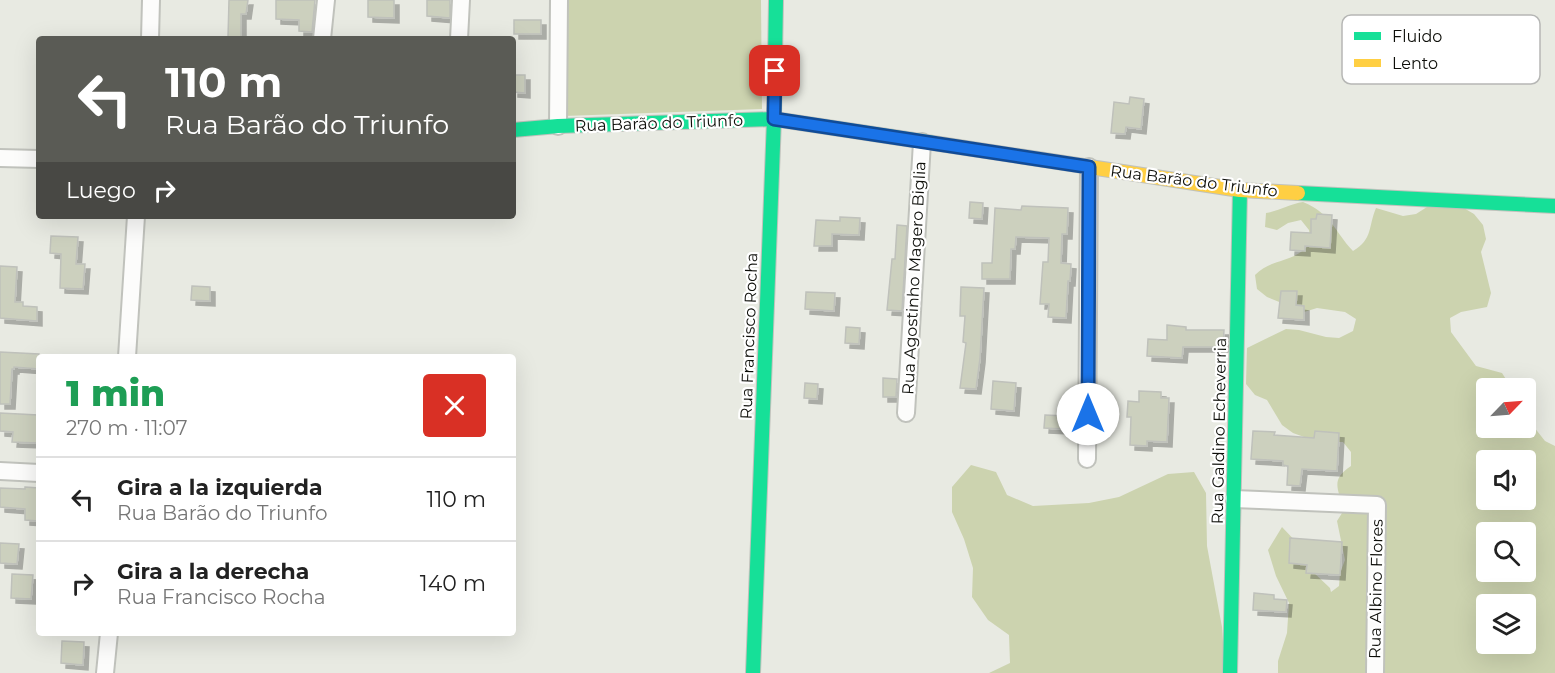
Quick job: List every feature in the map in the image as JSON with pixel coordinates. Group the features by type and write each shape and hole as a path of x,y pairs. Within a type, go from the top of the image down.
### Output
{"street":[{"path":"150,36 151,0"},
{"path":"322,36 326,0"},
{"path":"459,36 461,0"},
{"path":"558,0 558,126"},
{"name":"Rua Francisco Rocha","path":"753,673 774,119 776,0"},
{"name":"Rua Barão do Triunfo","path":"516,130 558,126 774,119 1240,190 1555,206"},
{"name":"Rua Agostinho Magero Biglia","path":"906,413 922,142"},
{"path":"0,158 36,159"},
{"path":"1087,459 1089,167"},
{"name":"Rua Galdino Echeverria","path":"1230,673 1240,190"},
{"path":"127,354 136,219"},
{"path":"0,471 36,472"},
{"name":"Rua Albino Flores","path":"1234,499 1377,505 1375,673"},
{"path":"105,673 109,636"}],"green space":[{"path":"566,0 761,0 762,109 564,116"},
{"path":"1303,202 1313,207 1332,223 1353,251 1367,237 1376,208 1403,216 1416,214 1427,207 1462,207 1474,214 1483,225 1486,239 1481,252 1491,293 1487,307 1461,312 1450,318 1451,332 1476,366 1502,373 1505,378 1476,378 1476,438 1536,438 1536,430 1545,441 1555,446 1555,673 1278,673 1278,661 1287,633 1289,603 1276,576 1268,550 1282,527 1300,546 1312,571 1330,588 1331,592 1339,586 1340,573 1345,560 1337,521 1344,510 1337,485 1340,476 1351,466 1351,452 1343,442 1318,442 1293,433 1282,425 1267,400 1255,395 1246,384 1247,348 1286,329 1339,338 1353,331 1356,319 1345,312 1317,308 1304,312 1267,297 1257,289 1255,275 1262,269 1296,255 1311,243 1309,230 1301,220 1288,223 1277,230 1265,227 1266,213"},
{"path":"971,465 996,472 1007,495 1033,506 1089,503 1119,497 1168,474 1194,472 1206,493 1207,546 1222,627 1225,673 989,673 1010,663 1009,635 988,620 972,597 973,568 952,512 952,487"}],"building":[{"path":"229,0 248,0 246,14 241,14 241,36 228,36"},
{"path":"276,0 315,0 312,32 299,31 299,20 276,19"},
{"path":"368,0 394,0 394,18 368,17"},
{"path":"427,0 450,0 450,18 427,16"},
{"path":"514,20 541,20 541,34 514,34"},
{"path":"516,75 525,75 525,93 516,92"},
{"path":"1130,97 1144,99 1141,129 1126,127 1125,134 1111,133 1114,102 1129,104"},
{"path":"970,202 983,203 982,219 969,218"},
{"path":"1022,206 1068,208 1067,234 1062,234 1061,263 1071,264 1066,318 1048,317 1049,304 1040,304 1043,262 1048,262 1049,238 1016,237 1015,249 1011,249 1010,279 982,279 982,263 992,263 995,208 1021,210"},
{"path":"1317,214 1332,215 1330,248 1305,246 1305,251 1290,250 1291,232 1311,233 1311,219 1316,219"},
{"path":"840,217 860,218 859,235 832,234 832,246 814,246 816,220 840,221"},
{"path":"897,225 907,226 902,311 887,310 892,259 895,259"},
{"path":"51,236 78,237 76,264 85,264 83,289 60,288 61,254 50,253"},
{"path":"0,266 17,267 15,302 23,302 23,306 37,307 37,321 0,318"},
{"path":"192,286 210,287 210,301 191,300"},
{"path":"961,287 984,288 976,389 960,388 966,343 963,342 965,316 960,316"},
{"path":"1281,291 1297,291 1296,305 1304,306 1304,320 1278,318"},
{"path":"806,292 835,293 834,311 805,309"},
{"path":"1167,325 1186,327 1186,330 1224,330 1223,347 1183,347 1182,358 1147,356 1148,339 1167,340"},
{"path":"846,327 860,328 859,344 845,343"},
{"path":"0,352 39,354 36,354 36,369 14,367 12,369 10,404 0,404"},
{"path":"883,378 897,379 896,397 883,397"},
{"path":"993,381 1016,383 1014,411 991,409"},
{"path":"805,383 818,384 817,399 804,398"},
{"path":"1139,391 1161,392 1161,398 1169,398 1167,442 1147,441 1147,446 1130,445 1131,417 1127,417 1128,401 1139,402"},
{"path":"0,413 36,415 36,443 12,442 13,432 0,431"},
{"path":"1045,415 1066,416 1065,429 1044,428"},
{"path":"1253,431 1314,438 1315,431 1339,433 1337,471 1302,469 1300,486 1287,485 1288,466 1283,465 1283,461 1251,459"},
{"path":"25,487 36,488 36,521 25,520 25,509 0,507 0,488 25,489"},
{"path":"1290,538 1342,542 1340,575 1306,573 1307,565 1289,563"},
{"path":"0,543 19,544 17,564 0,563"},
{"path":"12,574 33,575 31,599 11,598"},
{"path":"1254,593 1274,595 1274,599 1287,600 1286,612 1253,610"},
{"path":"62,641 84,642 83,665 61,663"}],"traffic: fast":[{"path":"753,673 774,119 776,0"},
{"path":"516,130 558,126 774,119 933,143"},
{"path":"1230,673 1240,190"},
{"path":"1298,193 1555,206"}],"traffic: slow":[{"path":"933,143 1240,190 1298,193"}],"route":[{"path":"775,71 774,119 1089,167 1088,414"}]}
